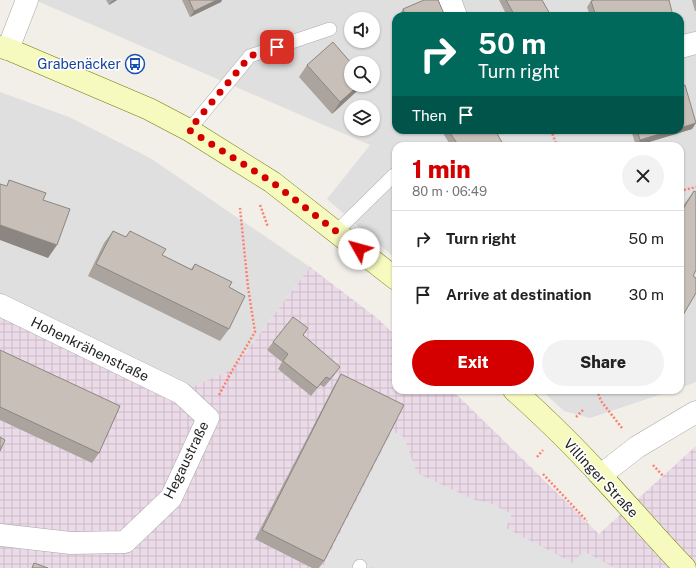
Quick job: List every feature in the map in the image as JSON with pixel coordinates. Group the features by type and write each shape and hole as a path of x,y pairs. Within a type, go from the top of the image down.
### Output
{"main road":[{"path":"4,48 149,109 189,130 272,182 392,276"},
{"name":"Villinger Straße","path":"521,394 600,475 661,544 685,568"}],"street":[{"path":"4,48 27,0"},
{"path":"450,0 454,12"},
{"path":"684,45 696,42"},
{"name":"Hohenkrähenstraße","path":"0,305 181,392"},
{"name":"Hegaustraße","path":"0,535 72,542 125,542 171,498 208,418 181,392"},
{"path":"600,475 637,447 696,412"}],"lane":[{"path":"189,130 250,56 330,29"},
{"path":"336,232 392,177"}],"path":[{"path":"684,190 696,187"},
{"path":"208,418 233,369 255,332 248,287 240,208"},
{"path":"598,394 601,401 637,447"},
{"path":"543,474 587,521"}],"shaded area":[{"path":"35,0 696,0 696,382 684,386 684,142 392,142 392,256 327,199 370,145 349,136 380,136 380,100 344,100 344,134"},
{"path":"0,92 69,117 150,158 310,267 233,369 181,393 0,305"},
{"path":"310,267 377,318 392,332 392,394 456,394 599,534 696,446 696,568 0,568 0,305 181,392 233,369"},
{"path":"545,394 662,394 590,418 564,411"},
{"path":"392,431 404,437 417,473 475,500 490,503 512,514 506,528 573,563 583,551 615,568 322,568"}],"building":[{"path":"189,0 217,0 194,11"},
{"path":"424,0 438,0 443,12 404,12 403,9"},
{"path":"506,0 542,0 549,12 513,12"},
{"path":"669,0 672,12 595,12 591,1"},
{"path":"333,42 345,56 344,92 351,92 340,102 307,65"},
{"path":"684,85 696,123 684,127"},
{"path":"451,134 497,134 502,142 456,142"},
{"path":"638,134 660,134 640,140"},
{"path":"9,180 46,193 43,200 70,209 57,245 0,225 0,184 7,186"},
{"path":"694,191 696,192 696,270 693,276 696,278 696,293 684,313 684,207"},
{"path":"113,231 126,237 130,231 166,249 162,255 192,270 195,264 232,282 229,287 245,296 229,329 96,264"},
{"path":"293,317 308,328 303,335 340,367 330,379 326,377 317,388 283,361 288,354 273,342"},
{"path":"0,350 120,406 99,453 0,407"},
{"path":"341,374 404,405 324,561 262,530"},
{"path":"0,437 5,440 0,451"},
{"path":"34,563 48,568 32,568"}],"place":[{"name":"Grabenäcker","path":"135,64"}],"route":[{"path":"277,47 250,56 189,130 272,182 359,249"}]}
